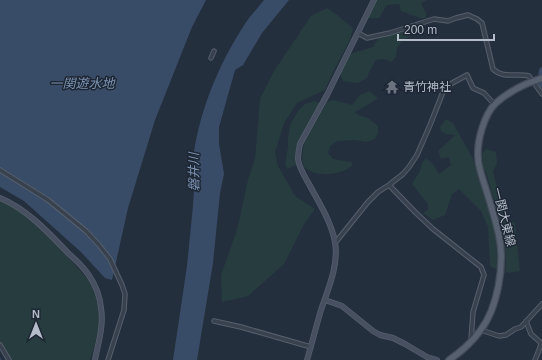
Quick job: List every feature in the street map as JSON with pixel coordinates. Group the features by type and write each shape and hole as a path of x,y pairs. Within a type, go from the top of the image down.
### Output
{"main road":[{"name":"一関大東線","path":"449,360 471,342 481,330 490,315 499,282 502,262 502,249 499,234 480,169 478,157 481,131 494,104 508,93 542,78"}],"street":[{"path":"307,360 325,300 335,259 335,243 331,227 324,211 301,170 298,160 298,153 300,144 324,100 374,0"},
{"path":"358,33 367,38 390,33 434,19 448,20 468,15 482,23 493,69 497,73 509,76 528,76 540,88 542,94"},
{"path":"211,58 214,51"},
{"path":"335,243 368,202 378,192 403,174 409,167 430,125 445,87 467,75 473,88 484,93 494,104"},
{"path":"0,170 45,198 70,217 86,230 110,259 122,285 125,298 124,310 108,360"},
{"path":"389,185 433,229 481,267 484,275 473,312 471,342"},
{"path":"0,198 16,206 34,219 63,246 88,274 99,297 102,309 102,326 95,360"},
{"path":"325,300 342,306 380,335 393,338 427,357 437,360"},
{"path":"481,330 499,336 506,335 521,327 542,304"},
{"path":"214,321 255,331 311,348"},
{"path":"526,321 531,334 540,342 541,345 535,360"},
{"path":"0,345 9,360"}],"green space":[{"path":"376,0 427,0 421,3 426,13 426,18 420,18 401,11 399,4 387,5 379,18 367,18"},
{"path":"327,8 353,28 350,40 325,90 297,103 284,123 275,153 278,166 295,196 315,209 304,224 284,264 248,296 222,302 221,275 237,230 248,180 255,159 260,99 274,71 311,16"},
{"path":"413,28 414,31 411,36 402,41 397,48 396,57 391,62 384,59 376,60 367,78 358,83 343,81 340,74 350,54 373,47 378,39"},
{"path":"369,91 378,98 355,112 358,115 368,118 378,126 378,132 375,139 366,142 356,140 337,141 330,146 328,153 333,159 351,162 353,165 341,172 326,174 314,173 304,167 302,157 304,144 327,102 334,100 352,105 360,95"},
{"path":"315,101 321,104 298,144 295,155 296,165 287,169 285,164 290,125 298,111 305,104"},
{"path":"446,119 453,123 473,159 500,245 500,271 490,266 488,227 481,211 459,189 452,194 445,215 433,220 423,213 428,210 428,204 412,184 426,158 433,164 439,174 451,165 449,157 441,159 438,151 455,135 446,134 441,131 440,127"},
{"path":"486,149 496,152 497,163 493,172 505,218 515,223 520,271 508,273 505,271 506,260 503,235 493,195 483,167 482,154"},
{"path":"0,200 22,213 51,238 90,283 99,312 99,326 90,360 10,360 0,341"}],"water":[{"name":"一関遊水地","path":"0,0 206,0 192,27 155,120 128,208 112,280 105,278 81,252 24,201 0,187"},
{"name":"磐井川","path":"264,0 289,0 262,33 243,65 235,70 219,127 219,144 224,174 220,193 213,263 197,360 173,360 187,266 195,174 192,169 198,131 203,112 225,57 247,21"}],"waterway":[{"path":"542,70 540,79 542,85"}],"place":[{"name":"青竹神社","path":"392,87"}]}
